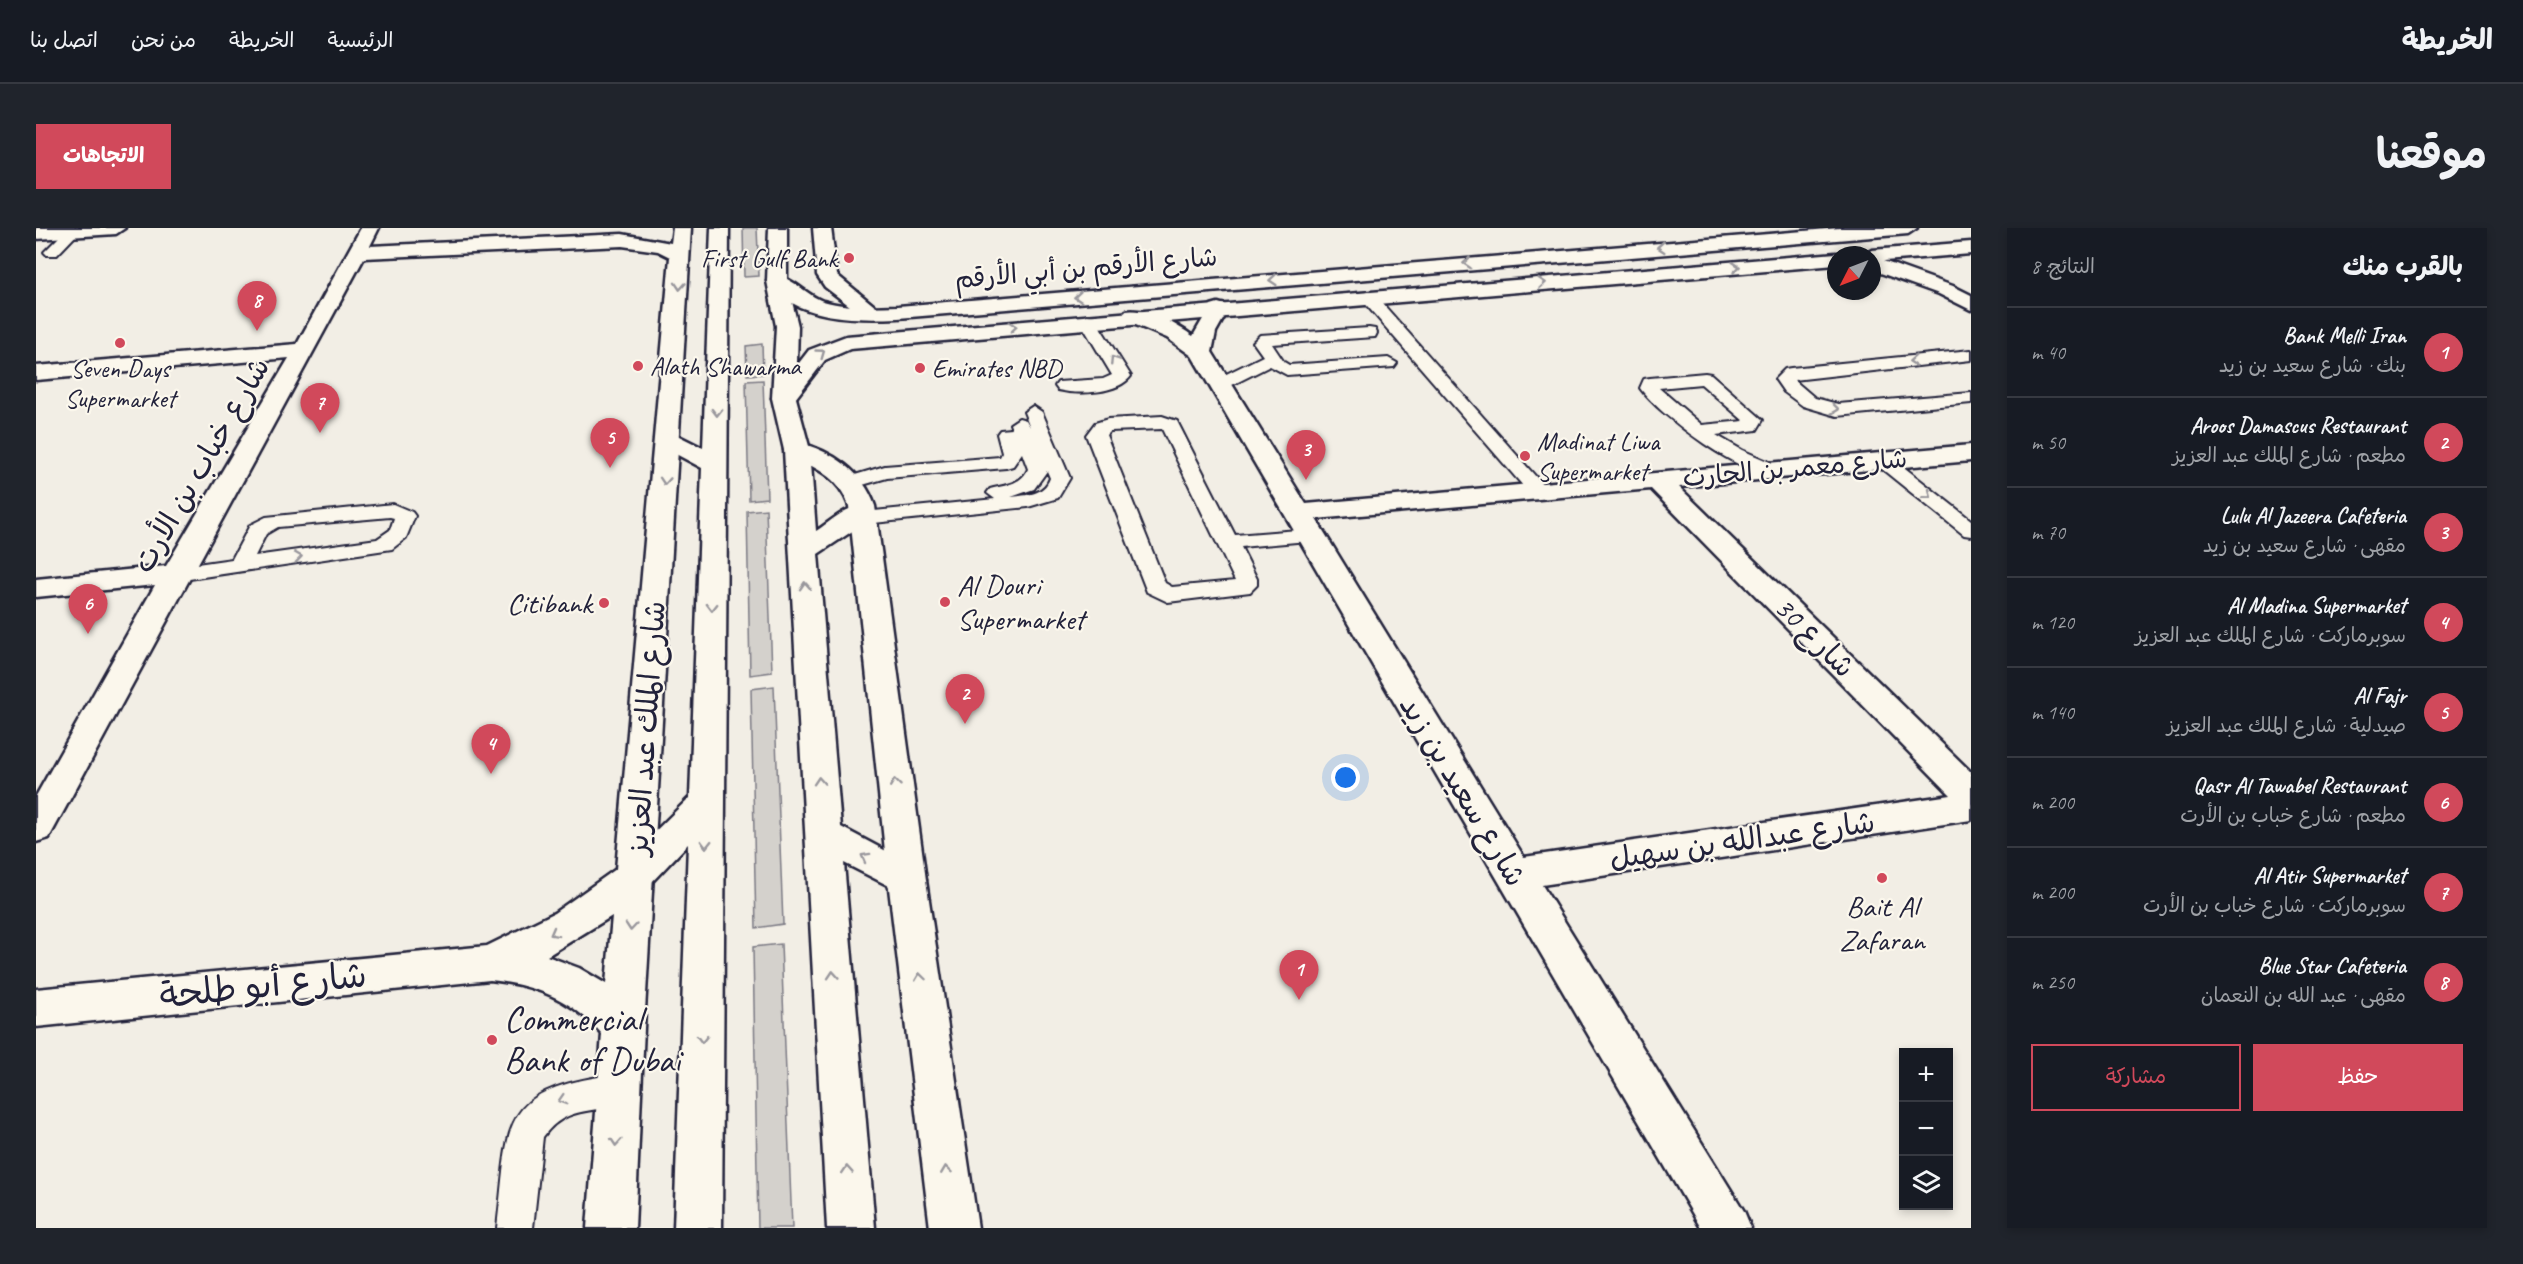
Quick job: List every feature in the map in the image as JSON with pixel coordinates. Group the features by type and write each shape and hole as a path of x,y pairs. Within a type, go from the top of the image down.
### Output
{"main road":[{"path":"36,233 116,228"},
{"name":"شارع خباب بن الأرت","path":"36,828 176,574 304,351 370,228"},
{"path":"607,240 664,228"},
{"name":"شارع الملك عبد العزيز","path":"698,1228 720,228"},
{"path":"777,228 777,281 787,326 784,398 797,450 851,1228"},
{"path":"822,228 827,275 840,290 870,312"},
{"name":"شارع الأرقم بن أبي الأرقم","path":"777,281 816,305 832,310 870,312 982,305 1908,228"},
{"path":"356,253 607,240 650,243 682,241"},
{"name":"شارع الملك عبد العزيز","path":"611,1228 623,1028 682,241"},
{"path":"1881,255 1971,248"},
{"path":"1931,251 1931,271 1946,290"},
{"name":"شارع الأرقم بن أبي الأرقم","path":"784,398 817,355 830,347 846,343 1134,316 1827,260"},
{"path":"1881,267 1946,290 1971,304"},
{"path":"907,337 892,331 890,326 894,322 911,317 961,313 982,305"},
{"path":"1201,352 1205,332 1218,309"},
{"name":"شارع سعيد بن زيد","path":"1134,316 1176,333 1201,352 1512,874 1727,1228"},
{"path":"36,373 304,351"},
{"path":"668,440 715,465"},
{"path":"797,450 823,461 860,505 954,1228"},
{"name":"شارع معمر بن الحارث","path":"1304,524 1538,491 1884,460 1968,456"},
{"name":"شارع 30","path":"1658,481 1971,794"},
{"path":"803,552 860,505"},
{"path":"36,588 176,574"},
{"name":"شارع أبو طلحة","path":"490,963 525,949 586,915 635,875 707,802"},
{"name":"شارع عبدالله بن سهيل","path":"1512,874 1971,806"},
{"path":"823,834 907,880"},
{"name":"شارع أبو طلحة","path":"36,1008 490,963 519,965 567,980 608,1009 623,1028"}],"lane":[{"path":"51,252 72,231"},
{"path":"1368,297 1538,491"},
{"path":"1064,386 1110,383 1122,376 1087,320"},
{"path":"1369,333 1264,340 1262,342 1280,368 1287,370 1388,363"},
{"path":"1971,356 1799,372 1791,373 1784,379 1790,388 1809,402 1837,410 1971,398"},
{"path":"1220,384 1273,358"},
{"path":"1694,431 1750,426 1754,420 1705,378 1650,382 1649,388 1694,431 1728,452 1772,470"},
{"path":"1162,422 1170,425 1226,542 1246,579 1246,585 1174,595 1158,591 1097,440 1098,430 1108,425 1162,422"},
{"path":"1020,423 1060,478 1054,491 1047,496 1022,502 860,505 885,472 1006,462 1012,453 1020,423"},
{"path":"1884,460 1971,530"},
{"path":"176,574 376,546 399,533 405,516 393,510 273,521 257,530 240,565"},
{"path":"1226,542 1304,524"},
{"path":"515,1228 526,1131 535,1117 545,1106 560,1099 619,1090"}],"shaded area":[{"path":"743,228 757,228 759,276 744,277"},
{"path":"762,344 763,374 747,375 746,346"},
{"path":"763,380 767,498 749,500 746,381"},
{"path":"766,509 772,672 750,675 747,511"},
{"path":"774,686 783,924 756,928 751,689"},
{"path":"781,944 792,1228 758,1228 753,947"}],"place":[{"name":"First Gulf Bank","path":"849,258"},
{"name":"Blue Star Cafeteria","path":"257,331"},
{"name":"Seven Days Supermarket","path":"120,343"},
{"name":"Alath Shawarma","path":"638,366"},
{"name":"Emirates NBD","path":"920,368"},
{"name":"Al Atir Supermarket","path":"320,433"},
{"name":"Madinat Liwa Supermarket","path":"1525,456"},
{"name":"Al Fajr","path":"610,468"},
{"name":"Lulu Al Jazeera Cafeteria","path":"1306,480"},
{"name":"Al Douri Supermarket","path":"945,602"},
{"name":"Citibank","path":"604,603"},
{"name":"Qasr Al Tawabel Restaurant","path":"88,634"},
{"name":"Aroos Damascus Restaurant","path":"965,724"},
{"name":"Al Madina Supermarket","path":"491,774"},
{"name":"Bait Al Zafaran","path":"1882,878"},
{"name":"Bank Melli Iran","path":"1299,1000"},
{"name":"Commercial Bank of Dubai","path":"492,1040"}]}
